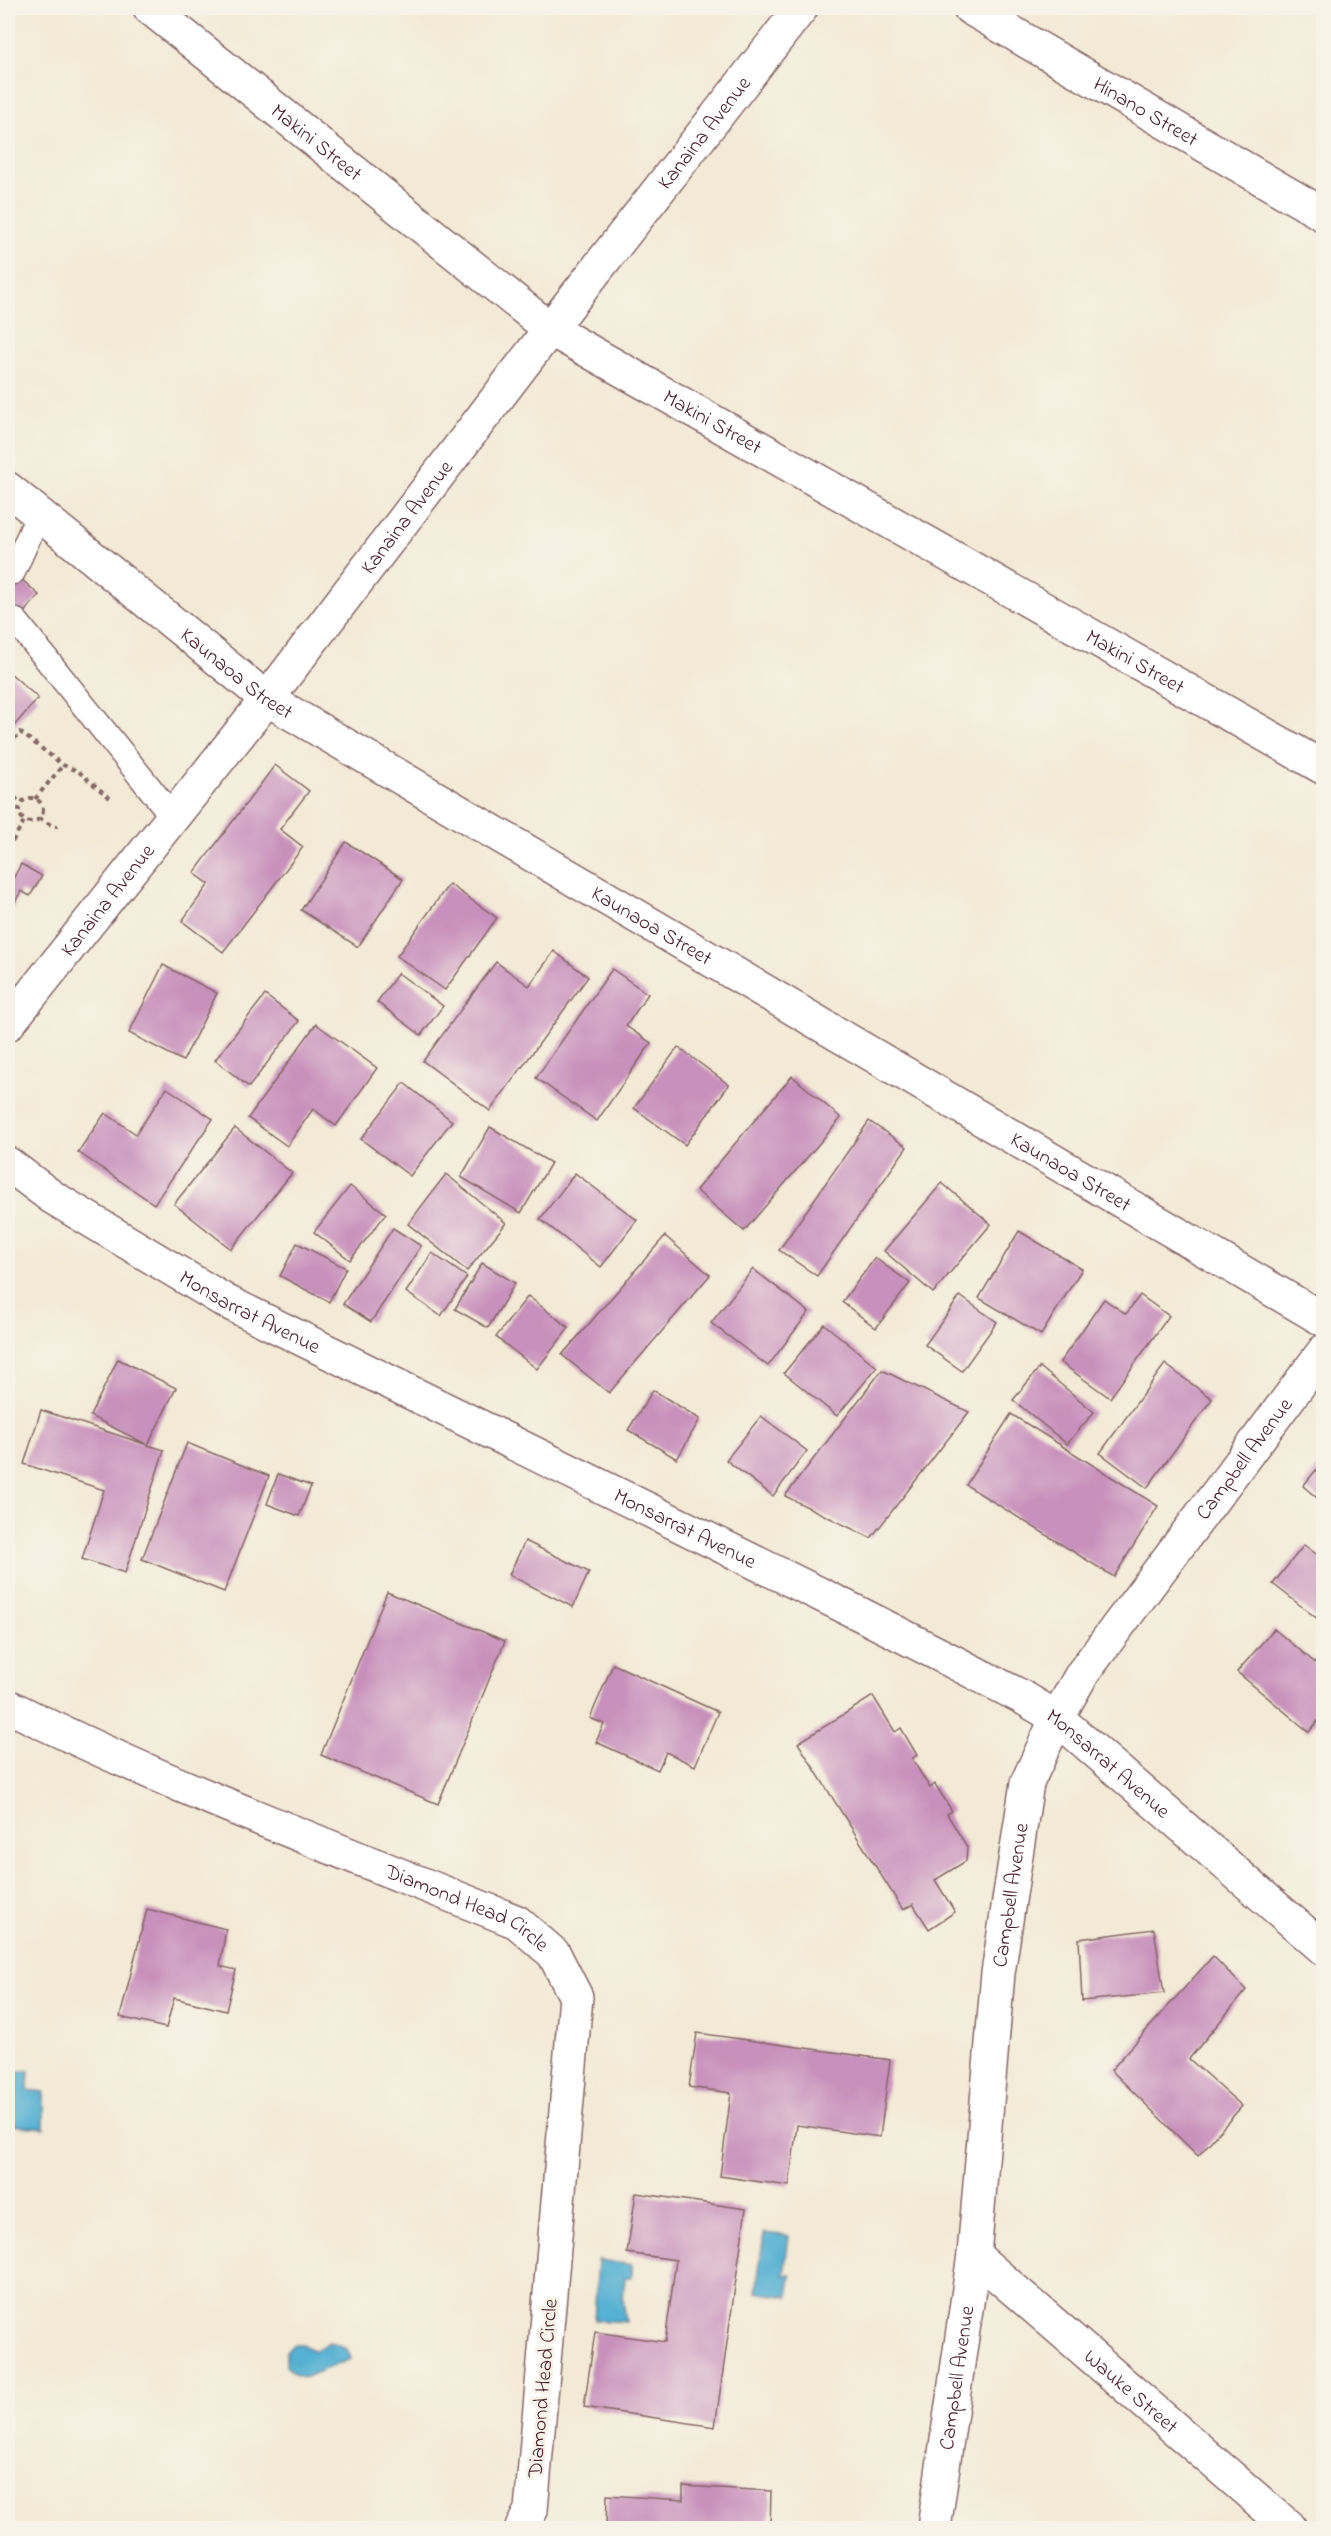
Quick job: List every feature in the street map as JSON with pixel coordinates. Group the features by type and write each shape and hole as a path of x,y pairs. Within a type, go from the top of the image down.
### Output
{"street":[{"name":"Makini Street","path":"150,8 550,329 1323,768"},
{"name":"Kanaina Avenue","path":"8,1024 267,699 550,329 801,8"},
{"name":"Hinano Street","path":"970,8 1323,215"},
{"name":"Kaunaoa Street","path":"8,489 267,699 1323,1320"},
{"name":"Monsarrat Avenue","path":"8,1164 52,1197 225,1301 862,1615 1022,1697 1057,1718 1323,1949"},
{"name":"Campbell Avenue","path":"934,2529 974,2255 998,1973 1027,1783 1057,1718 1082,1674 1323,1351"},
{"name":"Diamond Head Circle","path":"8,1706 62,1733 202,1794 517,1922 554,1954 576,1997 531,2510 522,2529"},
{"name":"Wauke Street","path":"974,2255 1290,2529"}],"lane":[{"path":"13,572 39,514"},
{"path":"16,621 68,689 165,828"}],"path":[{"path":"8,746 20,732 63,765 78,771 165,828"},
{"path":"35,799 63,765"},
{"path":"8,791 21,803"},
{"path":"31,798 35,799 43,807 39,818 30,822 24,820 20,815 21,803 31,798"},
{"path":"39,818 53,826 58,826"},
{"path":"8,849 24,820"}],"water":[{"path":"11,2071 29,2071 28,2090 44,2092 44,2128 8,2125 8,2090 10,2090"},
{"path":"764,2233 789,2236 784,2275 791,2275 788,2297 756,2292"},
{"path":"598,2260 632,2265 632,2278 625,2278 623,2299 626,2322 594,2320"},
{"path":"329,2342 346,2349 351,2359 303,2378 294,2374 286,2365 286,2352 294,2344 303,2344 314,2351"}],"building":[{"path":"8,567 39,595 8,631"},
{"path":"8,671 38,698 8,733"},
{"path":"275,765 309,791 280,829 303,847 223,952 182,921 209,884 194,873"},
{"path":"346,842 403,879 358,947 301,910"},
{"path":"21,864 42,876 30,896 21,891 8,916 8,874 14,877"},
{"path":"449,884 497,918 445,990 397,956"},
{"path":"554,951 588,977 490,1111 423,1061 496,962 529,986"},
{"path":"163,965 217,993 183,1061 129,1033"},
{"path":"612,969 648,994 626,1026 651,1043 597,1121 536,1078"},
{"path":"398,973 443,1006 421,1035 377,1002"},
{"path":"265,995 299,1021 249,1087 215,1060"},
{"path":"316,1024 377,1068 336,1126 313,1109 287,1146 248,1118"},
{"path":"678,1047 729,1085 685,1145 634,1108"},
{"path":"792,1076 841,1118 744,1231 696,1190"},
{"path":"404,1083 452,1121 410,1176 361,1139"},
{"path":"167,1088 213,1119 154,1204 78,1152 105,1113 136,1134"},
{"path":"869,1121 907,1147 817,1276 779,1250"},
{"path":"490,1127 551,1163 521,1213 461,1177"},
{"path":"235,1128 292,1173 231,1249 174,1204"},
{"path":"575,1173 637,1220 601,1267 540,1219"},
{"path":"446,1174 506,1223 467,1271 408,1224"},
{"path":"942,1183 991,1224 933,1293 884,1251"},
{"path":"350,1186 386,1214 350,1260 314,1232"},
{"path":"393,1228 421,1246 371,1322 343,1304"},
{"path":"1019,1231 1082,1269 1041,1335 979,1298"},
{"path":"665,1236 710,1275 609,1393 562,1355"},
{"path":"297,1243 346,1268 329,1302 280,1276"},
{"path":"432,1253 467,1277 441,1316 406,1292"},
{"path":"875,1258 910,1283 876,1328 842,1302"},
{"path":"482,1263 515,1283 488,1328 455,1309"},
{"path":"753,1269 809,1312 768,1366 711,1323"},
{"path":"1140,1295 1169,1316 1110,1398 1060,1362 1104,1299 1126,1314"},
{"path":"528,1296 569,1328 537,1369 496,1337"},
{"path":"960,1296 997,1322 962,1371 925,1345"},
{"path":"824,1324 877,1367 837,1416 784,1373"},
{"path":"118,1359 176,1388 148,1445 90,1416"},
{"path":"1165,1364 1212,1399 1147,1488 1100,1453"},
{"path":"1040,1367 1094,1412 1067,1444 1013,1400"},
{"path":"882,1370 969,1412 871,1538 785,1496"},
{"path":"653,1390 700,1419 677,1459 628,1430"},
{"path":"41,1410 164,1450 125,1573 82,1559 104,1490 24,1464"},
{"path":"1011,1414 1158,1506 1114,1577 966,1485"},
{"path":"761,1416 807,1451 773,1496 726,1460"},
{"path":"187,1443 269,1476 224,1592 142,1559"},
{"path":"1324,1460 1324,1504 1303,1486"},
{"path":"278,1474 311,1486 299,1516 267,1504"},
{"path":"525,1541 589,1572 573,1607 509,1575"},
{"path":"1304,1545 1324,1560 1324,1624 1273,1584"},
{"path":"387,1592 505,1641 438,1804 321,1755"},
{"path":"1274,1629 1324,1670 1324,1713 1309,1732 1237,1672"},
{"path":"613,1664 718,1712 695,1766 666,1752 658,1770 596,1742 604,1724 590,1718"},
{"path":"873,1696 895,1732 901,1728 917,1755 912,1759 930,1788 935,1784 952,1811 947,1814 967,1847 966,1861 935,1880 955,1912 929,1929 913,1904 903,1910 798,1743"},
{"path":"147,1909 226,1929 220,1966 236,1970 226,2011 174,1998 166,2028 120,2017"},
{"path":"1154,1929 1164,1993 1082,2001 1079,1939"},
{"path":"1213,1956 1246,1990 1189,2059 1242,2106 1198,2156 1111,2070"},
{"path":"697,2033 890,2060 880,2137 797,2125 789,2186 720,2176 731,2093 689,2087"},
{"path":"636,2193 746,2209 715,2427 584,2407 595,2332 665,2342 676,2260 627,2253"},
{"path":"683,2486 771,2491 770,2528 606,2528 607,2495 683,2500"}]}
